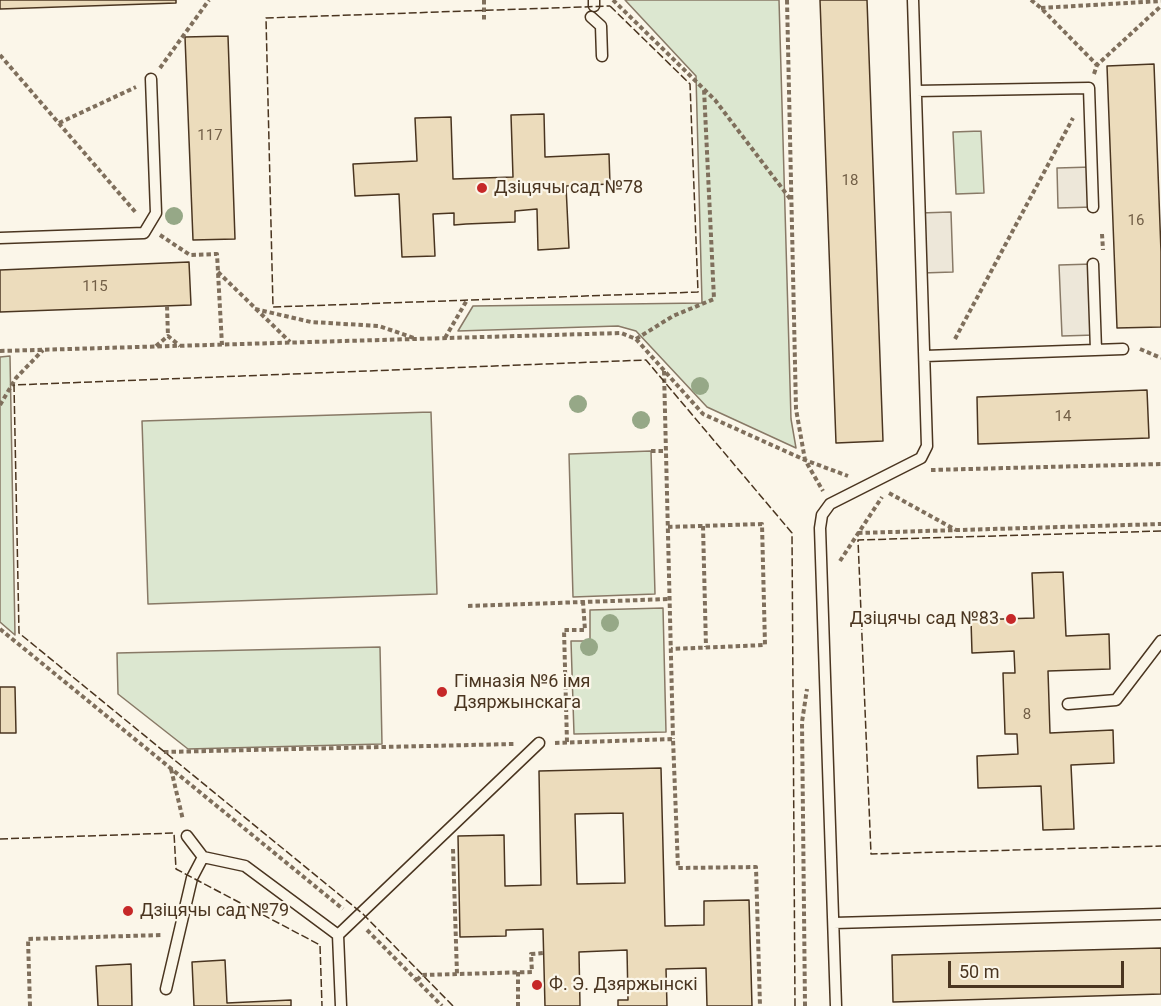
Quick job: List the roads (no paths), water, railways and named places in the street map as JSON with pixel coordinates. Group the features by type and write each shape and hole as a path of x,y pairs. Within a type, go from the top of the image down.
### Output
{"lane":[{"path":"836,1006 820,528 822,515 830,504 921,458 927,446 913,0"},
{"path":"593,8 601,26 602,56"},
{"path":"0,238 144,233 156,213 151,79"},
{"path":"916,91 1089,88 1093,207"},
{"path":"1093,264 1096,350"},
{"path":"925,356 1123,349"},
{"path":"1068,704 1116,700 1161,641"},
{"path":"341,1006 338,934 539,743"},
{"path":"187,836 203,857 245,866 338,934"},
{"path":"166,989 192,878 203,857"},
{"path":"834,923 1161,914"}],"place":[{"name":"Дзіцячы сад №78","path":"482,188"},
{"name":"Дзіцячы сад №83","path":"1011,619"},
{"name":"Гімназія №6 імя Дзяржынскага","path":"442,692"},
{"name":"Дзіцячы сад №79","path":"128,911"},
{"name":"Ф. Э. Дзяржынскі","path":"537,985"}]}
